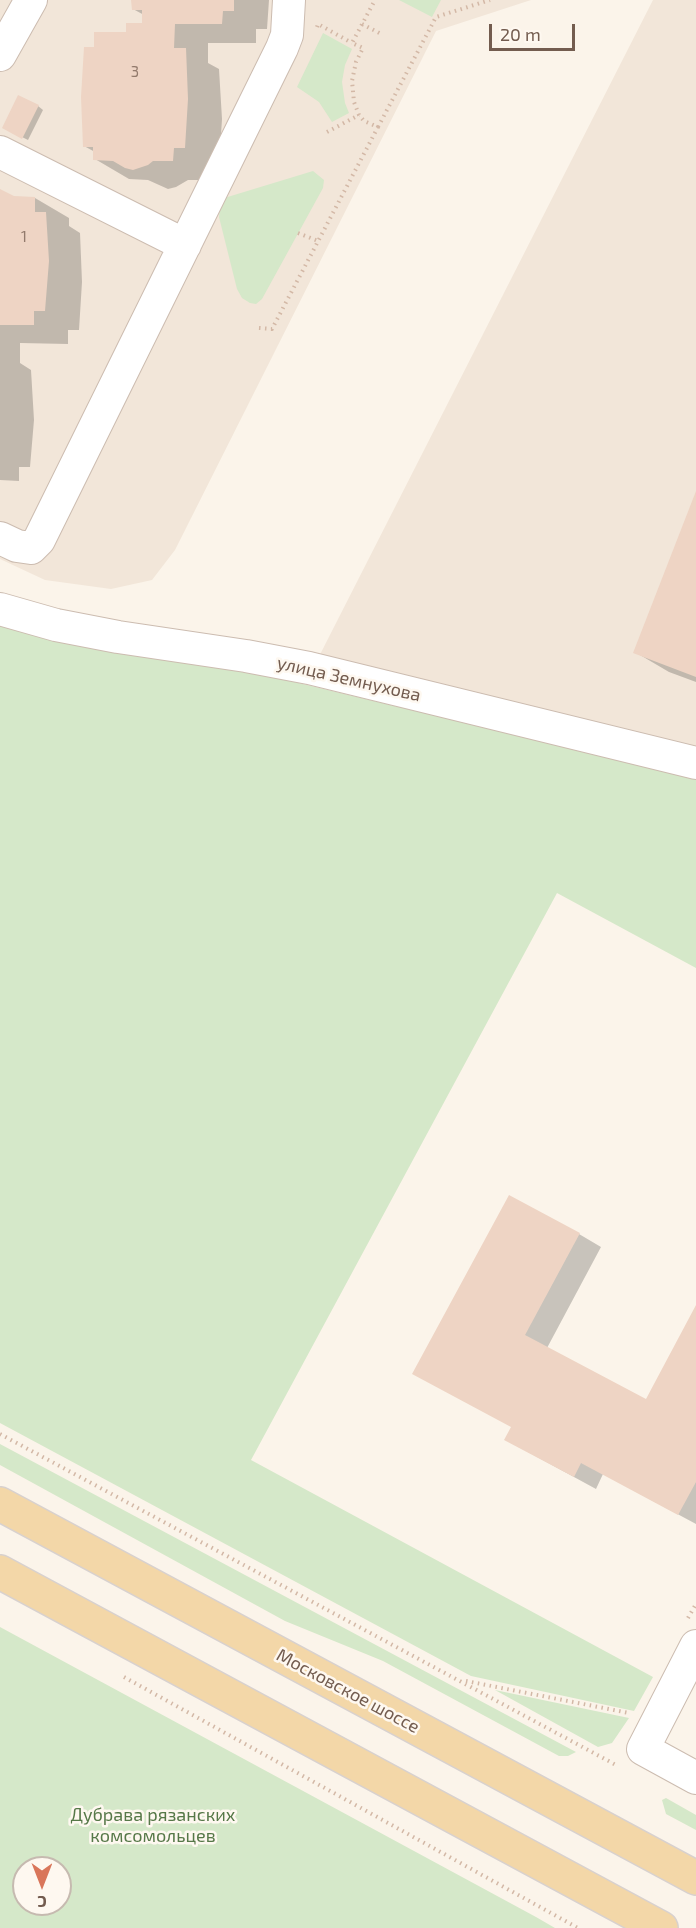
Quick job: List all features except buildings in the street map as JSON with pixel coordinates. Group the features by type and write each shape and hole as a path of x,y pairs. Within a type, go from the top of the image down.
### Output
{"main road":[{"name":"Московское шоссе","path":"0,1504 696,1878"},
{"path":"0,1572 661,1928"}],"street":[{"path":"0,55 31,0"},
{"path":"0,538 17,546 31,548 39,540 282,48 287,35 289,0"},
{"path":"0,152 185,245"},
{"name":"улица Земнухова","path":"0,609 56,625 106,635 309,668 696,763"},
{"path":"690,1635 643,1749 696,1778"}],"path":[{"path":"375,0 352,43 363,48 356,62 352,81 354,102 359,116 364,121 378,127"},
{"path":"259,328 272,329 436,17 490,0"},
{"path":"362,24 383,35"},
{"path":"327,132 359,116"},
{"path":"298,234 318,241"},
{"path":"0,1434 619,1766"},
{"path":"690,1635 696,1604"},
{"path":"114,1671 578,1928"},
{"path":"462,1680 635,1714"}],"shaded area":[{"path":"0,0 531,0 436,31 175,550 152,580 111,589 45,580 0,559"},
{"path":"653,0 696,0 696,778 305,684"}],"green space":[{"path":"399,0 441,0 432,17"},
{"path":"323,33 352,49 345,65 342,82 349,113 332,122 319,102 297,87"},
{"path":"313,171 324,180 323,188 262,299 256,304 250,303 242,298 237,289 219,217 221,199"},
{"path":"0,622 257,673 696,778 696,968 557,893 251,1460 653,1677 634,1711 471,1676 0,1423"},
{"path":"0,1444 576,1752 568,1756 559,1756 383,1661 285,1621 0,1465"},
{"name":"Дубрава рязанских комсомольцев","path":"0,1627 536,1917 555,1928 0,1928"},
{"path":"495,1690 629,1718 612,1743 598,1747"},
{"path":"666,1798 696,1815 696,1830 666,1814 662,1800"}]}
